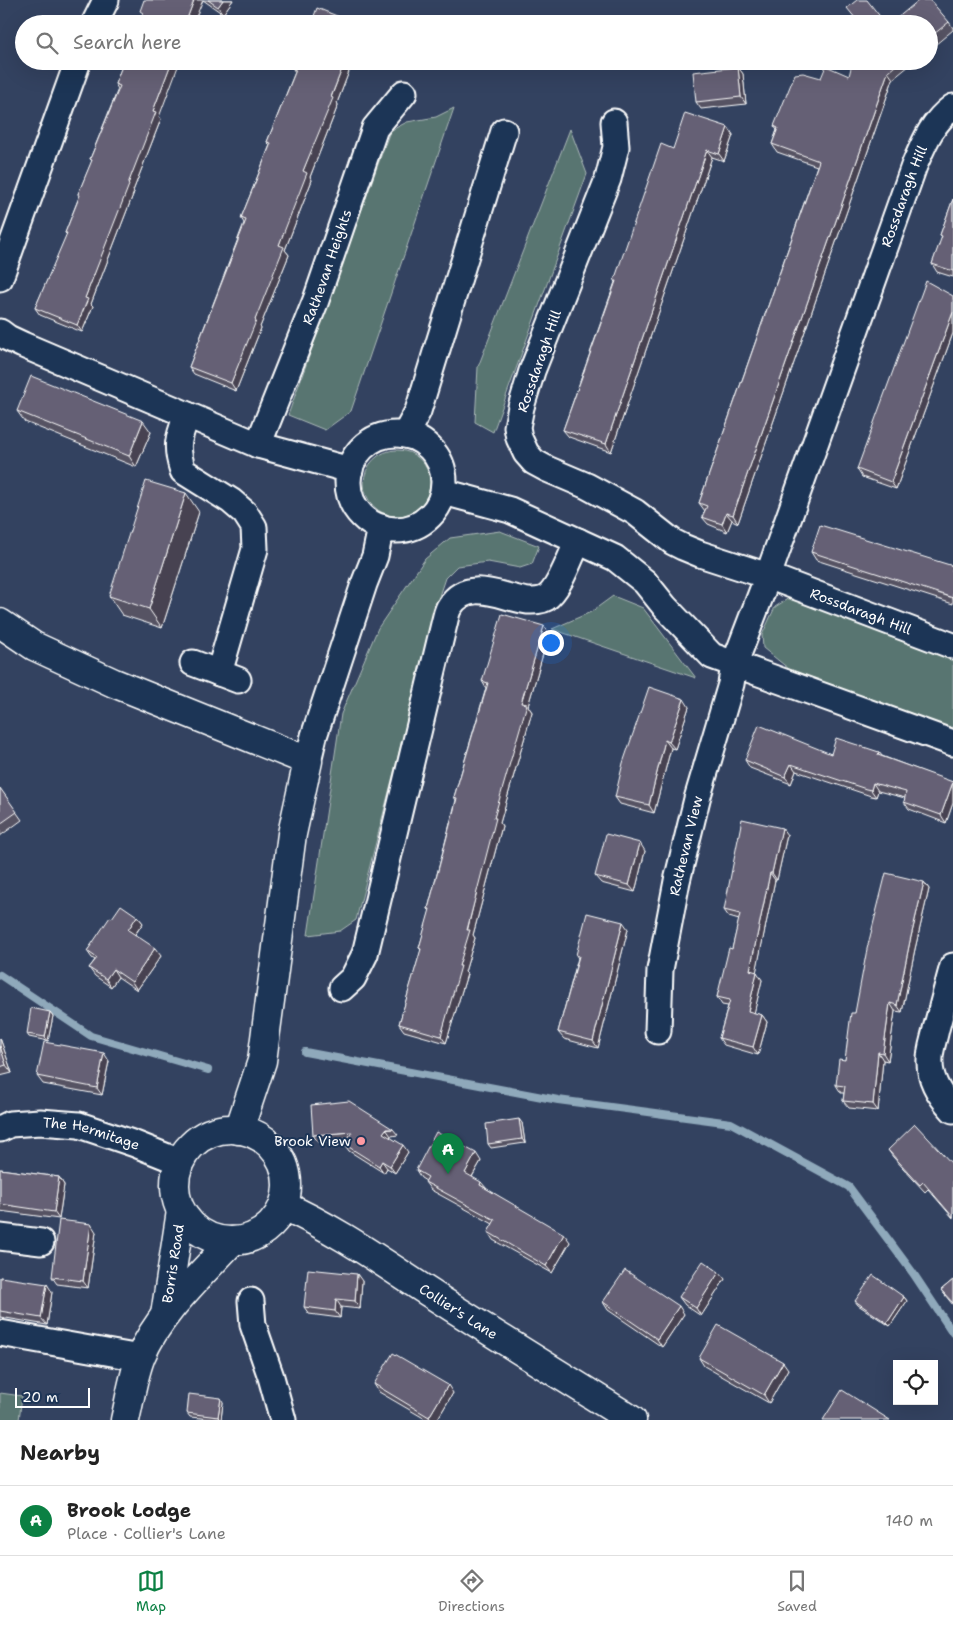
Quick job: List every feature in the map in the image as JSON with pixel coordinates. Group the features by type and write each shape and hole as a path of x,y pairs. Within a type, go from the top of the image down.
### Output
{"street":[{"path":"98,15 106,0"},
{"path":"0,278 75,70"},
{"name":"Rathevan Heights","path":"258,445 316,300 375,128 404,93"},
{"name":"Rossdaragh Hill","path":"748,626 768,576 914,166 933,127 953,107"},
{"name":"Rossdaragh Hill","path":"614,122 616,147 608,179 532,371 521,407 517,427 519,438 526,453 534,462 614,499 635,512 673,542 700,554 768,576 953,646"},
{"path":"405,434 418,411 504,131"},
{"path":"0,332 23,346 258,445 350,470"},
{"path":"187,415 180,433 177,452 183,470 245,512 254,527 255,548 228,676 193,663"},
{"path":"390,434 405,434 418,439 431,448 440,461 444,476 444,492 437,507 428,518 415,526 401,530 386,529 372,524 360,514 352,501 348,485 350,470 360,451 376,438 390,434"},
{"path":"444,492 510,510 615,558 645,582 665,607 712,656 734,666 953,743"},
{"path":"239,1130 262,1061 292,834 314,736 375,556 381,527"},
{"path":"342,988 353,978 364,954 450,606 464,593 474,590 515,599 536,601 545,599 552,593 578,541"},
{"path":"0,623 34,646 114,683 308,762"},
{"name":"Rathevan View","path":"658,1030 660,970 677,881 697,799 732,684 734,666 748,626"},
{"path":"953,966 930,1062 932,1078 941,1095 953,1110"},
{"name":"The Hermitage","path":"0,1129 10,1124 40,1122 79,1124 180,1162"},
{"path":"232,1129 248,1131 263,1139 277,1153 286,1173 288,1186 284,1206 275,1220 260,1234 241,1241 219,1240 201,1233 190,1224 181,1212 177,1201 174,1185 180,1162 192,1144 202,1136 216,1131 232,1129"},
{"name":"Collier's Lane","path":"284,1206 305,1215 367,1251 436,1297 632,1420"},
{"name":"Borris Road","path":"165,1315 181,1212"},
{"path":"0,1237 41,1242"},
{"name":"Borris Road","path":"125,1420 140,1358 150,1336 165,1315 232,1242"},
{"path":"251,1301 253,1325 271,1377 283,1420"},
{"path":"0,1334 140,1358"}],"green space":[{"path":"454,108 351,411 325,430 288,415 390,131 407,122 436,117"},
{"path":"570,129 587,174 493,432 475,422 478,367"},
{"path":"397,450 410,453 420,460 427,470 430,483 427,496 420,506 410,513 397,516 384,513 374,506 367,496 364,483 367,470 374,460 384,453"},
{"path":"500,531 539,546 532,564 520,568 488,562 457,566 445,578 356,920 340,931 308,935 341,714 378,628 425,559 450,538"},
{"path":"613,596 643,608 696,678 552,629 591,612"},
{"path":"789,598 817,601 953,654 953,734 789,669 763,648 762,635 775,607"},
{"path":"0,1393 22,1396 19,1420 0,1420"}],"building":[{"path":"144,0 194,0 188,15 142,15 143,13 140,11"},
{"path":"208,0 223,0 218,7"},
{"path":"857,0 867,0 879,15 853,15 847,8"},
{"path":"919,0 930,0 949,22 938,31 938,15 901,15"},
{"path":"317,8 334,15 314,15"},
{"path":"120,70 169,70 153,111 156,112 85,298 88,299 77,325 35,308 67,233 65,233 80,195 78,194 92,160 90,159 120,86 115,84"},
{"path":"296,70 342,70 331,97 333,98 303,171 307,173 279,245 284,247 231,383 189,367 246,220 241,218 271,143 267,142"},
{"path":"738,70 741,97 696,102 693,72"},
{"path":"824,70 835,70 849,76 850,70 890,70 888,72 733,515 726,513 722,524 702,517 707,506 699,503 819,161 772,144 778,128 774,126 795,74 803,73 821,78"},
{"path":"685,113 728,127 719,154 707,150 606,444 563,430 616,281 614,281 661,144 673,149"},
{"path":"953,199 953,271 932,264"},
{"path":"926,281 953,296 953,312 891,482 857,469"},
{"path":"31,376 143,421 129,456 17,411"},
{"path":"146,481 186,493 149,609 109,596"},
{"path":"820,525 953,566 953,598 811,552"},
{"path":"502,614 544,626 521,703 527,704 494,818 496,818 467,930 470,930 441,1036 399,1024 421,949 419,948 430,909 428,909 457,798 454,797 488,683 482,681"},
{"path":"649,687 684,699 669,742 665,740 649,805 615,797 623,763"},
{"path":"759,725 831,754 836,738 879,752 878,755 953,782 941,815 904,802 906,792 873,783 871,790 866,789 791,764 785,777 745,760"},
{"path":"0,788 17,812 0,824"},
{"path":"742,819 782,828 772,873 770,873 750,970 757,972 748,1011 762,1015 753,1047 719,1038 730,1000 717,997 729,948 732,949 740,914 724,910"},
{"path":"606,834 640,843 629,885 595,876"},
{"path":"886,873 924,882 897,1005 890,1003 883,1053 878,1052 873,1104 843,1101 845,1086 836,1085 839,1059 845,1060 851,1013 855,1013 867,949"},
{"path":"121,905 137,916 128,930 155,948 132,982 113,969 106,979 89,968 97,958 87,951 110,917 112,918"},
{"path":"587,913 623,922 593,1041 558,1032 579,956 576,955"},
{"path":"31,1008 50,1012 45,1037 27,1034"},
{"path":"44,1042 104,1053 97,1088 37,1076"},
{"path":"0,1046 6,1065 0,1067"},
{"path":"349,1101 393,1129 386,1129 383,1133 403,1145 390,1166 382,1161 379,1166 344,1144 352,1132 313,1135 311,1105"},
{"path":"519,1119 522,1139 488,1144 486,1124"},
{"path":"915,1124 953,1165 953,1217 923,1182 920,1185 888,1150"},
{"path":"436,1132 476,1153 465,1173 481,1182 480,1185 564,1234 546,1266 488,1232 495,1220 425,1182 428,1177 416,1170"},
{"path":"0,1169 59,1177 54,1212 0,1204"},
{"path":"59,1220 91,1224 83,1281 52,1277"},
{"path":"703,1261 719,1272 696,1308 679,1297"},
{"path":"308,1269 357,1274 355,1301 336,1299 335,1311 304,1307"},
{"path":"625,1270 679,1306 657,1339 603,1302"},
{"path":"873,1275 904,1297 887,1323 855,1301"},
{"path":"0,1277 47,1284 41,1318 0,1311"},
{"path":"953,1280 953,1303 941,1290"},
{"path":"718,1325 783,1362 764,1395 699,1358"},
{"path":"393,1353 448,1385 429,1417 374,1384"},
{"path":"842,1390 890,1420 823,1420"},
{"path":"189,1394 221,1398 218,1417 187,1413"}],"waterway":[{"path":"0,975 91,1036 208,1070"},
{"path":"305,1052 558,1100 731,1123 849,1187 913,1273 953,1333"}],"place":[{"name":"Brook View","path":"361,1141"},
{"name":"Brook Lodge","path":"448,1174"}]}
